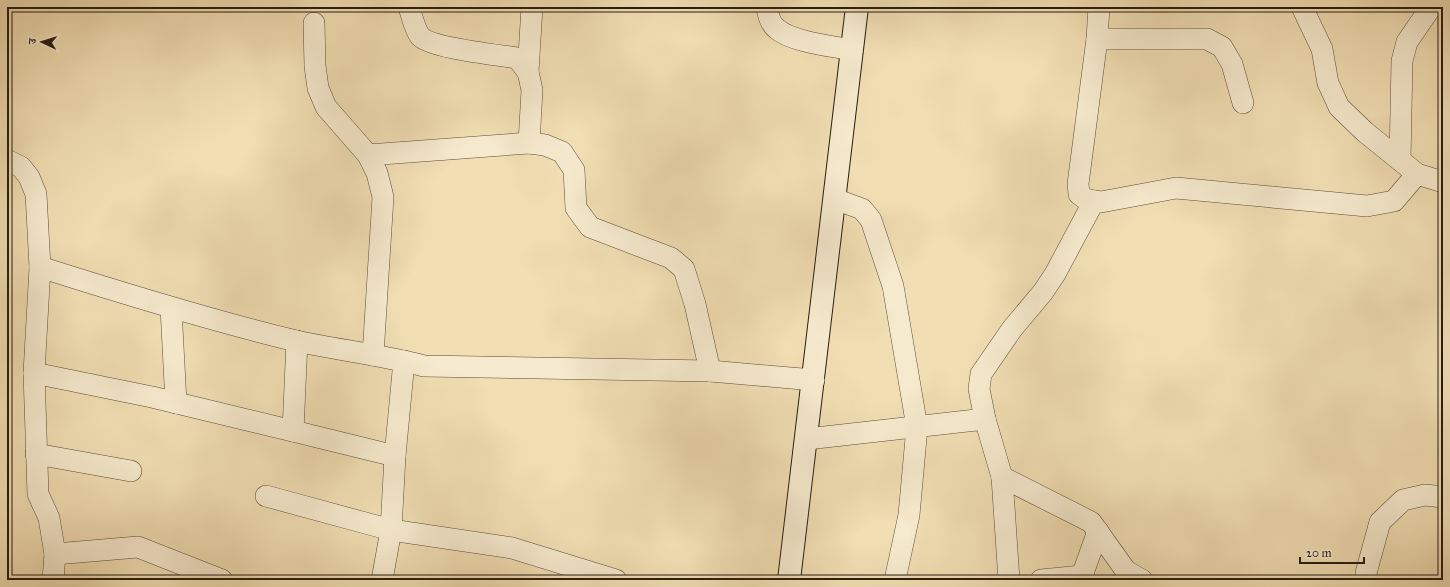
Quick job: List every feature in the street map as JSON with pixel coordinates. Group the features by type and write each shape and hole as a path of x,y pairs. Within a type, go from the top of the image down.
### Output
{"street":[{"path":"409,7 421,37 441,46 517,58 528,72"},
{"path":"529,143 532,90 528,72 532,7"},
{"path":"767,7 769,19 776,29 792,37 852,50"},
{"path":"790,580 857,7"},
{"path":"1099,7 1097,39 1078,184 1079,194 1087,200 1101,202 1176,188 1367,206 1394,201 1417,174"},
{"path":"1302,7 1322,49 1328,83 1339,107 1365,132 1417,174 1443,182"},
{"path":"1400,160 1402,61 1407,42 1431,7"},
{"path":"314,23 315,66 320,94 326,107 368,155 377,173 383,198 373,355"},
{"path":"1097,39 1207,38 1222,47 1232,64 1243,103"},
{"path":"368,155 529,143 545,145 562,152 574,170 576,208 590,227 671,258 684,269 695,304 710,371"},
{"path":"7,160 21,167 29,177 36,194 40,267 34,373 36,454 38,494 49,518 55,554 53,580"},
{"path":"835,198 862,209 871,220 874,228 893,286 917,427 908,515 895,580"},
{"path":"1009,580 1002,477 985,419 979,389 981,374 1012,329 1056,274 1094,201"},
{"path":"40,267 171,308 297,341 424,366 710,371 814,380"},
{"path":"171,308 176,403"},
{"path":"293,431 297,341"},
{"path":"382,580 391,530 395,456 404,361"},
{"path":"34,373 176,403 395,456"},
{"path":"807,439 985,419"},
{"path":"36,454 131,471"},
{"path":"1002,477 1091,522 1126,571 1142,580"},
{"path":"1366,580 1366,573 1380,522 1403,500 1425,495 1443,497"},
{"path":"266,496 391,530 512,548 616,580"},
{"path":"1041,580 1082,578 1098,531"},
{"path":"55,554 138,547 222,580"}]}
